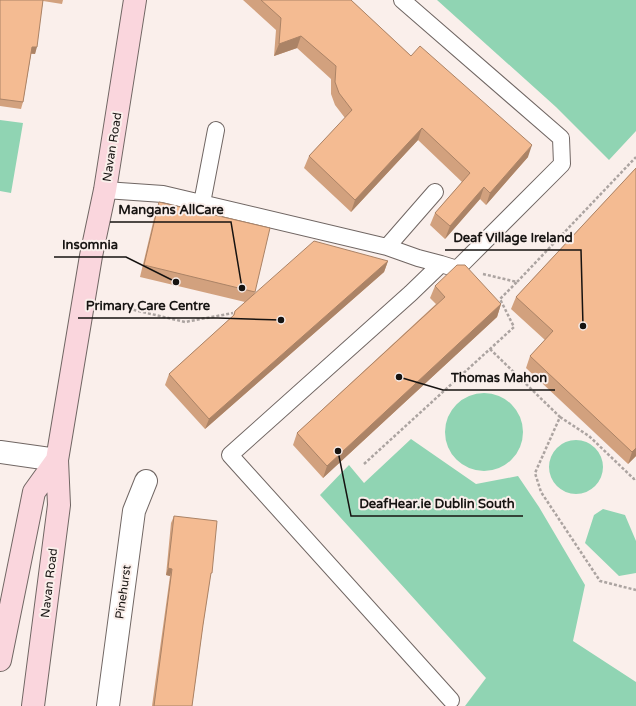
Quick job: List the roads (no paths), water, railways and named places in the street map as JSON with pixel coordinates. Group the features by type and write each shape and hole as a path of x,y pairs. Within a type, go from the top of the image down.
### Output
{"main road":[{"name":"Navan Road","path":"33,706 59,505 57,460 84,298 105,190 134,0"},
{"name":"Navan Road","path":"0,660 34,492 57,460"}],"street":[{"path":"0,452 57,460"},
{"name":"Pinehurst","path":"108,706 134,511 146,481"}],"lane":[{"path":"105,190 163,194 387,247 457,269 562,164 561,138 402,0"},
{"path":"202,203 216,130"},
{"path":"387,247 435,192"},
{"path":"441,264 411,293 230,455 451,700"}],"place":[{"name":"Insomnia","path":"176,282"},
{"name":"Mangans AllCare","path":"242,288"},
{"name":"Primary Care Centre","path":"281,320"},
{"name":"Deaf Village Ireland","path":"583,326"},
{"name":"Thomas Mahon","path":"399,377"},
{"name":"DeafHear.ie Dublin South","path":"338,451"}]}
